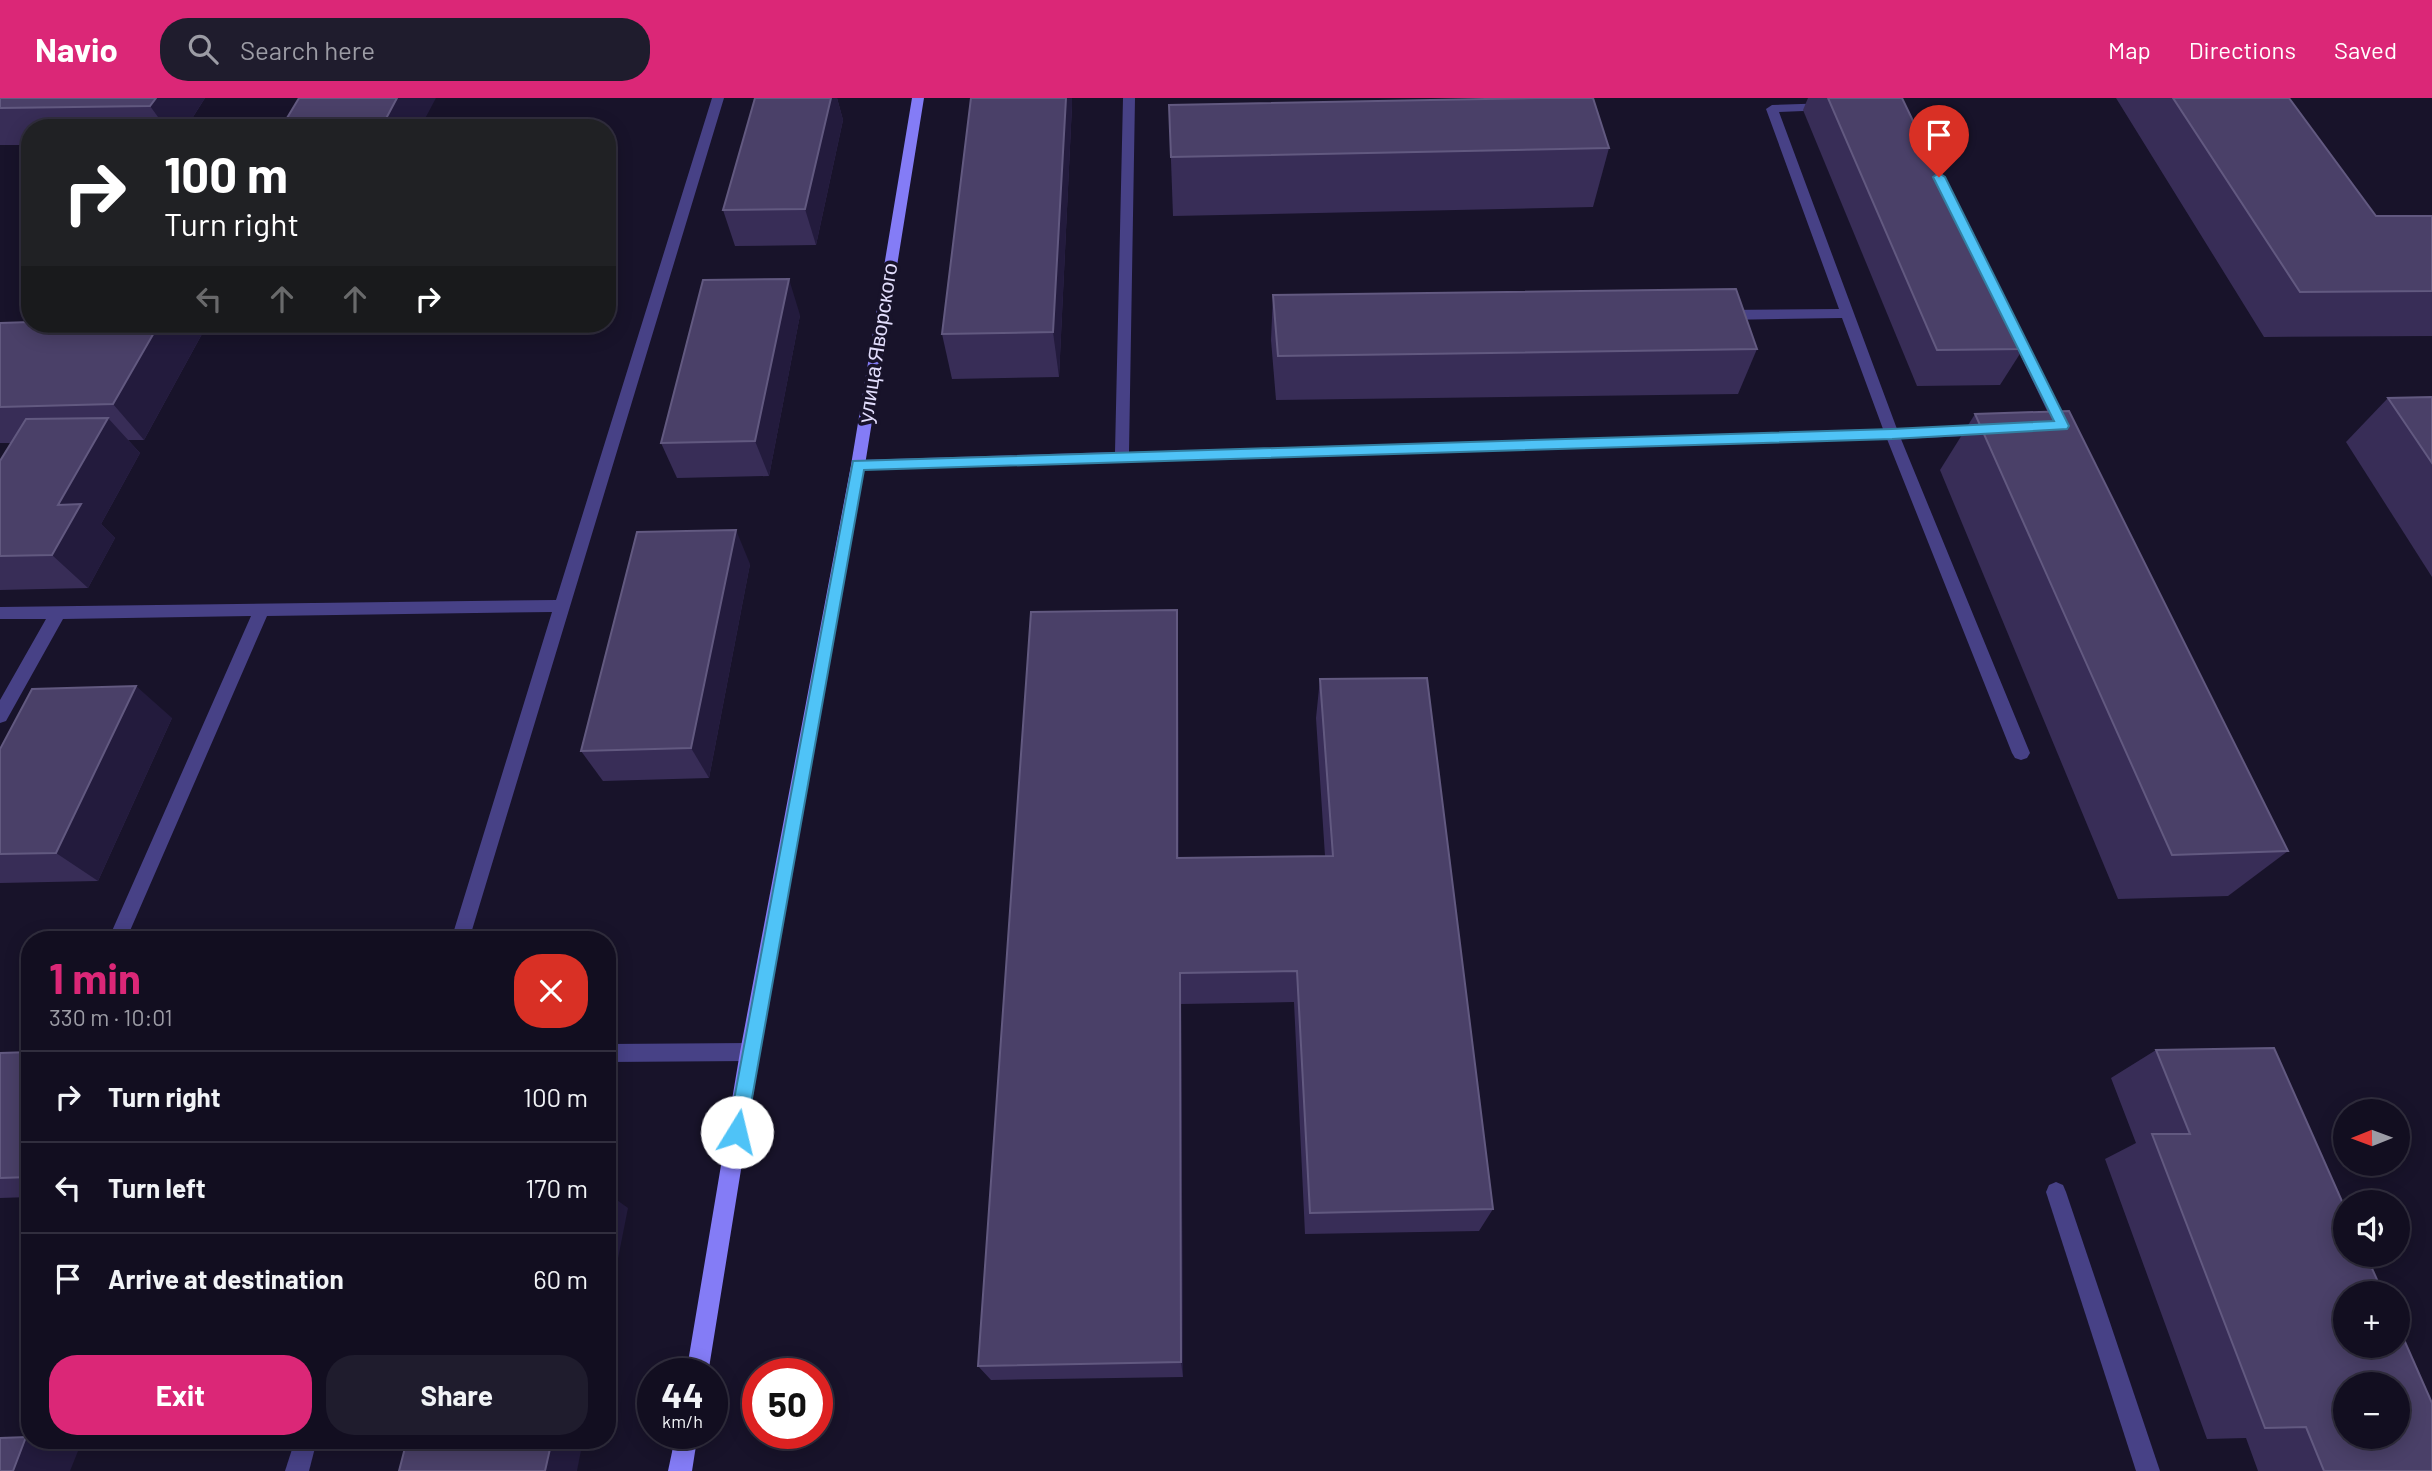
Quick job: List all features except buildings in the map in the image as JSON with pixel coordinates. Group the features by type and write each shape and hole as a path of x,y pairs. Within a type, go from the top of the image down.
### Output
{"main road":[{"name":"улица Яворского","path":"700,1358 750,1052 858,465 918,98"},
{"path":"680,1471 684,1449"}],"lane":[{"path":"463,931 718,98"},
{"path":"1122,456 1129,98"},
{"path":"1837,105 1772,109 1892,434 2021,753"},
{"path":"1951,202 2062,426 2036,427"},
{"path":"1709,315 1847,313"},
{"path":"858,465 1997,429"},
{"path":"0,613 562,606"},
{"path":"121,931 261,611"},
{"path":"0,716 58,612"},
{"path":"616,1053 750,1052"},
{"path":"2056,1192 2148,1471"},
{"path":"297,1471 303,1449"}],"route":[{"path":"737,1132 858,465 1892,434 2062,426 1939,177"}]}
